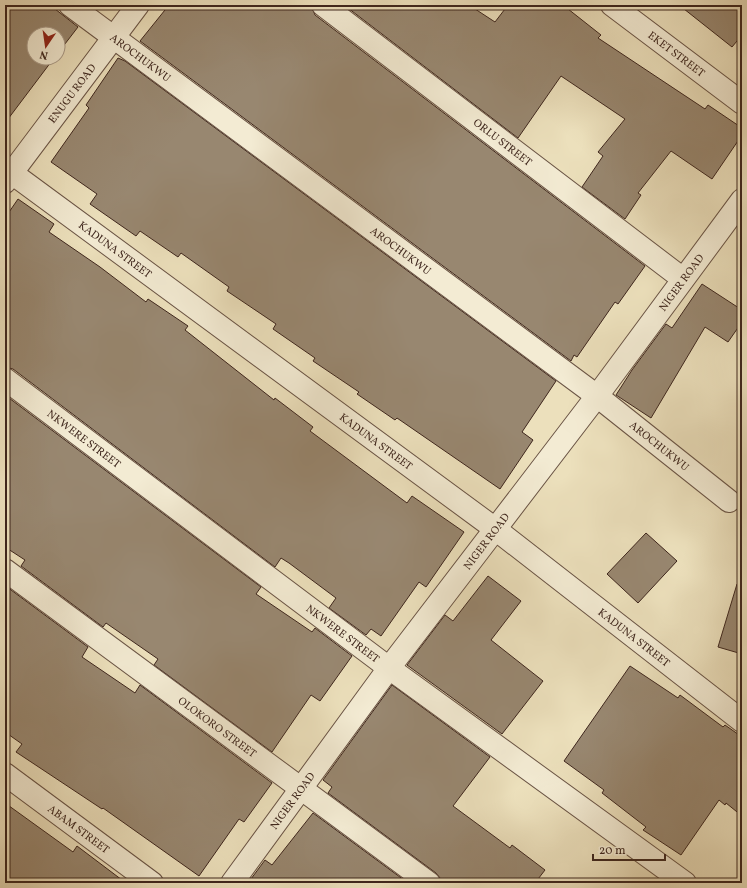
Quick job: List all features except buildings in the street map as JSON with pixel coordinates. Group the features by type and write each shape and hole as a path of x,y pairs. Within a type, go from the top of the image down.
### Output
{"street":[{"name":"AROCHUKWU","path":"70,5 597,396 729,501"},
{"name":"ENUGU ROAD","path":"7,174 138,5"},
{"name":"ORLU STREET","path":"323,5 683,279"},
{"name":"EKET STREET","path":"612,5 742,103"},
{"name":"KADUNA STREET","path":"7,174 494,528 742,721"},
{"name":"NIGER ROAD","path":"232,883 300,787 494,528 597,396 742,200"},
{"name":"NKWERE STREET","path":"5,379 389,668 685,883"},
{"name":"OLOKORO STREET","path":"5,570 429,883"},
{"name":"ABAM STREET","path":"5,774 152,883"}]}
